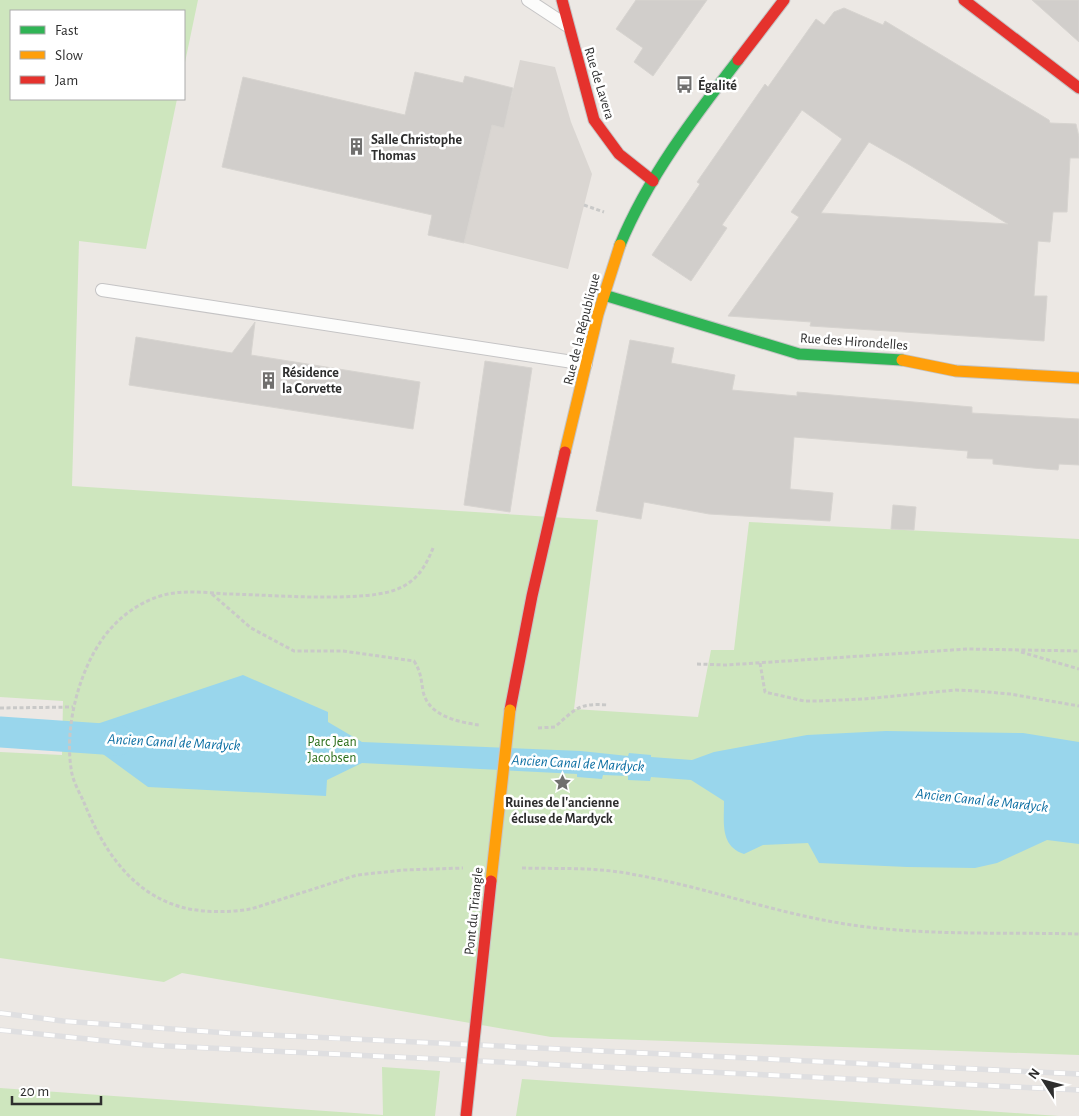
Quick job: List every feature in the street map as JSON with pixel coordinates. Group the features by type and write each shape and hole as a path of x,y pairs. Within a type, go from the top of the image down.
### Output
{"street":[{"name":"Rue de Lavera","path":"562,0 590,111 602,134 620,158 653,181"},
{"name":"Rue de la République","path":"510,710 526,618 586,364 604,295 622,241 653,181 678,143 784,0"},
{"path":"964,0 1079,88"},
{"name":"Rue des Hirondelles","path":"604,295 799,354 914,361 956,371 1079,378"},
{"name":"Pont du Triangle","path":"466,1116 510,710"}],"lane":[{"path":"528,0 568,26"},
{"path":"102,290 586,364"}],"path":[{"path":"433,548 426,564 409,583 382,593 319,597 190,592 158,597 136,607 122,617 99,644 78,688 72,717 71,769 82,800 100,838 110,854 130,877 144,888 170,904 185,908 237,912 251,910 357,876 404,870 470,868"},
{"path":"211,593 251,628 294,651 343,651 414,662 421,672 423,692 427,702 437,712 450,718 481,725"},
{"path":"697,664 760,663 966,650 1079,651"},
{"path":"1016,650 1079,669"},
{"path":"760,663 765,692 804,700 864,699 956,690 1010,694 1079,706"},
{"path":"530,728 555,727 571,710 579,706 608,705"},
{"path":"0,708 73,707"},
{"path":"519,868 588,869 630,874 766,908 852,925 932,932 1079,934"}],"green space":[{"name":"Parc Jean Jacobsen","path":"0,0 198,0 185,62 185,10 10,10 10,100 177,100 146,249 79,241 72,486 598,520 574,709 698,717 711,650 734,650 749,522 1079,539 1079,1055 551,1037 182,973 164,982 0,958 0,752 62,755 63,701 0,697"},
{"path":"382,1067 440,1071 435,1116 0,1116 0,1088 383,1115"},
{"path":"522,1079 1059,1116 516,1116"}],"shaded area":[{"path":"520,60 555,67 571,122 592,174 568,269 464,243 492,125 504,128"}],"water":[{"name":"Ancien Canal de Mardyck","path":"243,675 328,712 328,722 362,742 581,751 628,756 629,753 651,755 651,757 692,760 714,752 807,735 886,731 1023,733 1079,742 1079,844 1047,840 997,863 975,868 819,863 808,843 763,845 744,854 736,850 727,840 725,833 724,801 691,780 651,777 650,781 628,780 628,776 603,775 602,779 577,777 577,774 362,763 327,780 326,796 148,787 85,741 76,741 76,731"}],"building":[{"path":"636,0 707,0 653,76 634,62 643,48 616,29"},
{"path":"1032,0 1079,0 1079,42"},
{"path":"844,8 883,25 885,21 1049,120 1050,123 1076,124 1079,137 1079,158 1070,158 1067,212 1053,212 1050,242 1038,241 1034,296 1047,296 1044,341 810,326 811,322 728,316 799,217 791,212 842,139 802,110 722,225 727,228 691,281 652,255 700,184 697,182 765,84 768,87 816,19 824,25 834,12","holes":["869,142 1008,224 821,213"]},
{"name":"Salle Christophe Thomas","path":"415,72 463,83 465,76 513,88 504,128 492,125 464,243 428,235 432,215 222,167 243,77 405,115"},
{"name":"Résidence la Corvette","path":"255,322 251,355 420,382 413,429 129,385 136,337 232,353"},
{"path":"630,340 674,348 671,363 735,375 732,390 797,396 797,392 972,407 972,413 1079,419 1079,465 1059,464 1058,470 1033,468 993,464 993,459 967,458 968,451 794,437 790,489 833,493 830,521 709,514 644,502 641,519 596,511"},
{"path":"485,361 532,368 510,512 464,505"},
{"path":"893,505 916,507 914,530 891,529"}],"waterway":[{"name":"Ancien Canal de Mardyck","path":"0,732 118,740"}],"railway":[{"path":"0,1013 63,1021 227,1033 1079,1074"},
{"path":"0,1030 146,1045 1079,1090"}],"traffic: fast":[{"path":"620,245 644,195 673,148 738,60"},
{"path":"604,295 799,354 902,360"}],"traffic: slow":[{"path":"565,452 598,314 620,245"},
{"path":"902,360 956,371 1079,378"},
{"path":"491,881 510,710"}],"traffic: jam":[{"path":"562,0 594,120 619,154 653,181"},
{"path":"738,60 784,0"},
{"path":"964,0 1079,88"},
{"path":"510,710 532,596 565,452"},
{"path":"466,1116 491,881"}],"place":[{"name":"Égalité","path":"684,85"},
{"name":"Salle Christophe Thomas","path":"357,147"},
{"name":"Résidence la Corvette","path":"268,380"},
{"name":"Ruines de l'ancienne écluse de Mardyck","path":"562,782"}]}
